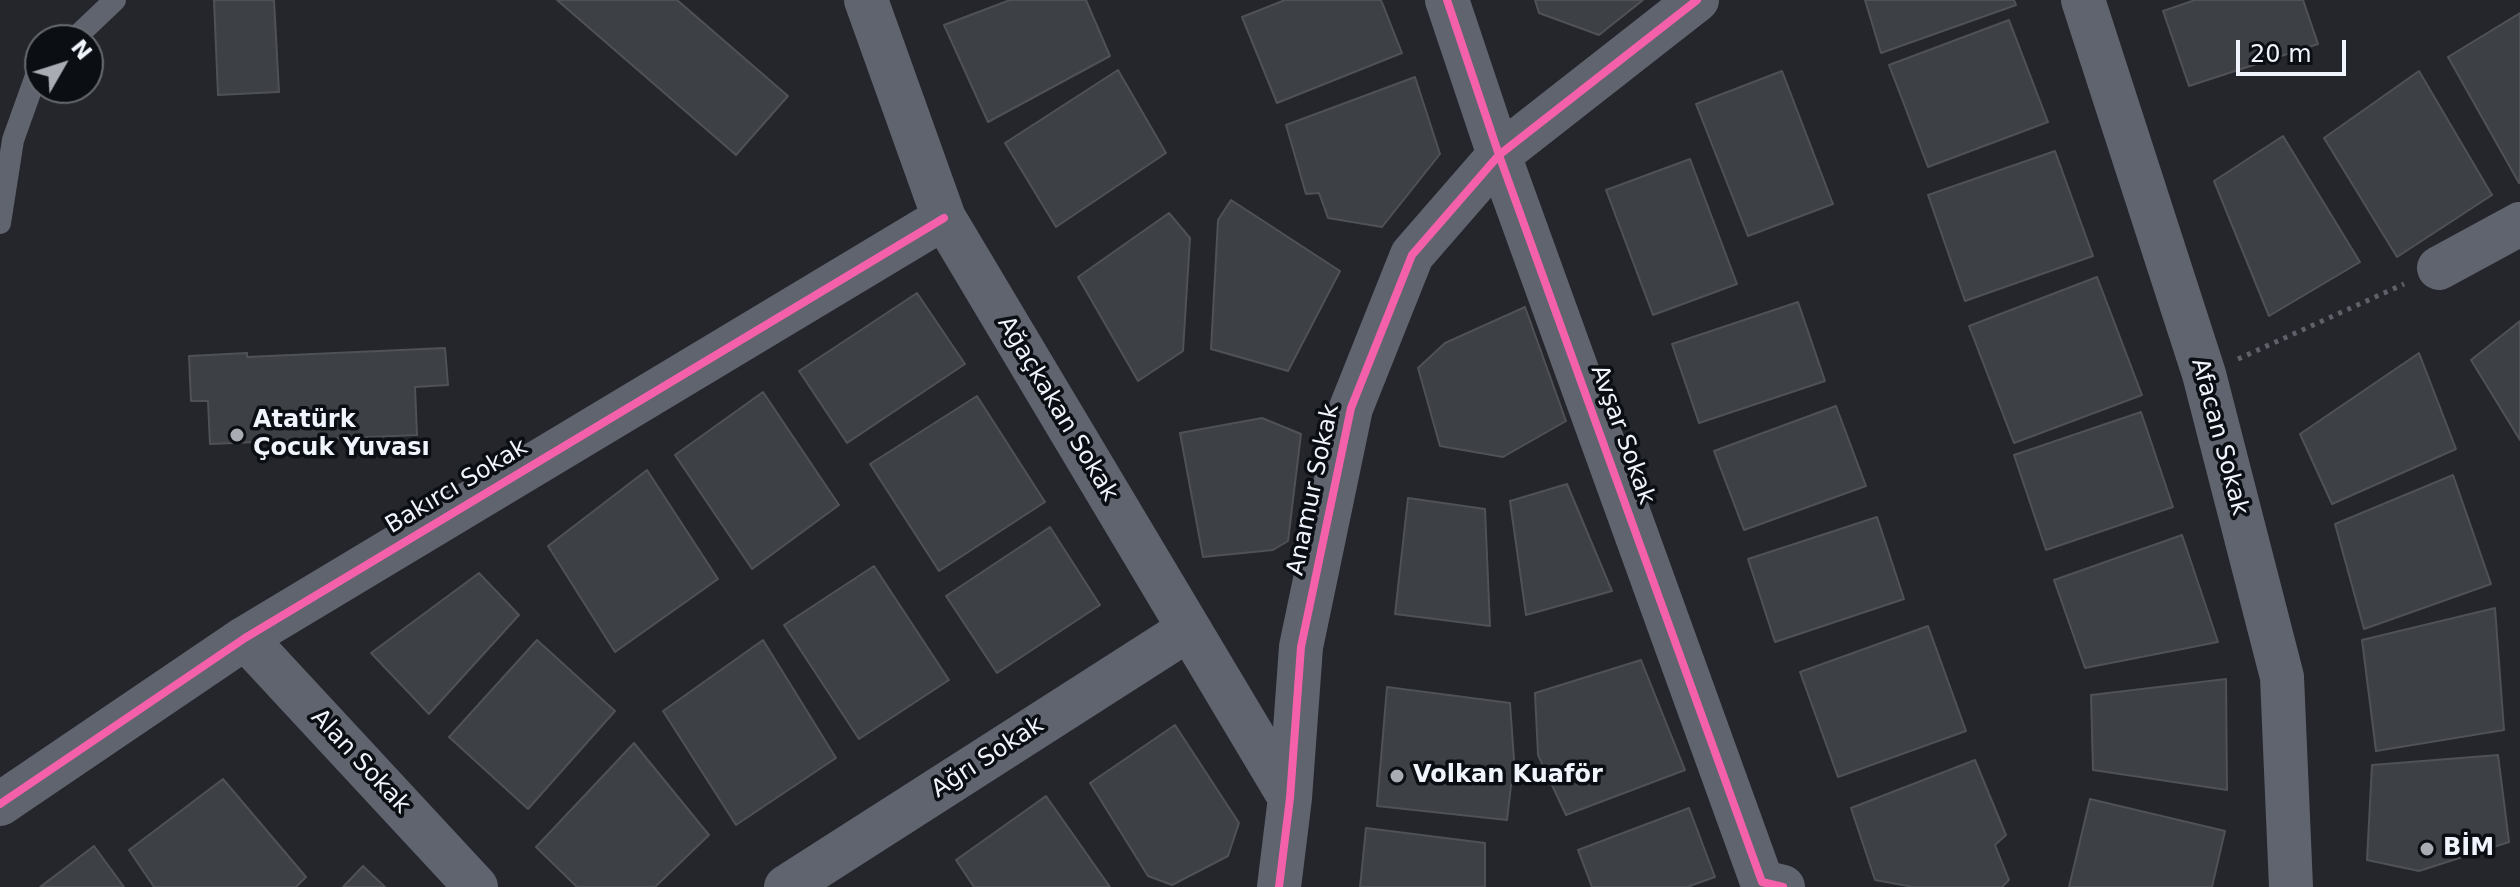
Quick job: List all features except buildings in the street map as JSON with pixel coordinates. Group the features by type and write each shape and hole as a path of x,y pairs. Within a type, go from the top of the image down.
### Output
{"street":[{"name":"Ağaçkakan Sokak","path":"866,0 944,218 1290,798"},
{"name":"Avşar Sokak","path":"1447,0 1499,155 1769,885"},
{"name":"Anamur Sokak","path":"1279,887 1290,798 1301,647 1351,408 1412,255 1499,155 1697,0"},
{"name":"Afacan Sokak","path":"2083,0 2204,374 2282,677 2291,887"},
{"name":"Bakırcı Sokak","path":"0,804 245,638 944,218"},
{"path":"2439,268 2520,224"},
{"name":"Ağrı Sokak","path":"786,887 1189,629"},
{"name":"Alan Sokak","path":"245,638 476,887"}],"lane":[{"path":"90,24 115,0"},
{"path":"0,223 13,140 26,104"}],"path":[{"path":"2204,374 2439,268"}],"cycle path":[{"path":"1447,0 1499,155 1762,882 1783,887"},
{"path":"1279,887 1290,798 1301,647 1351,408 1412,255 1499,155 1697,0"},
{"path":"0,804 245,638 944,218"}],"place":[{"name":"Atatürk Çocuk Yuvası","path":"237,435"},
{"name":"Volkan Kuaför","path":"1397,776"},
{"name":"BİM","path":"2427,849"}]}
